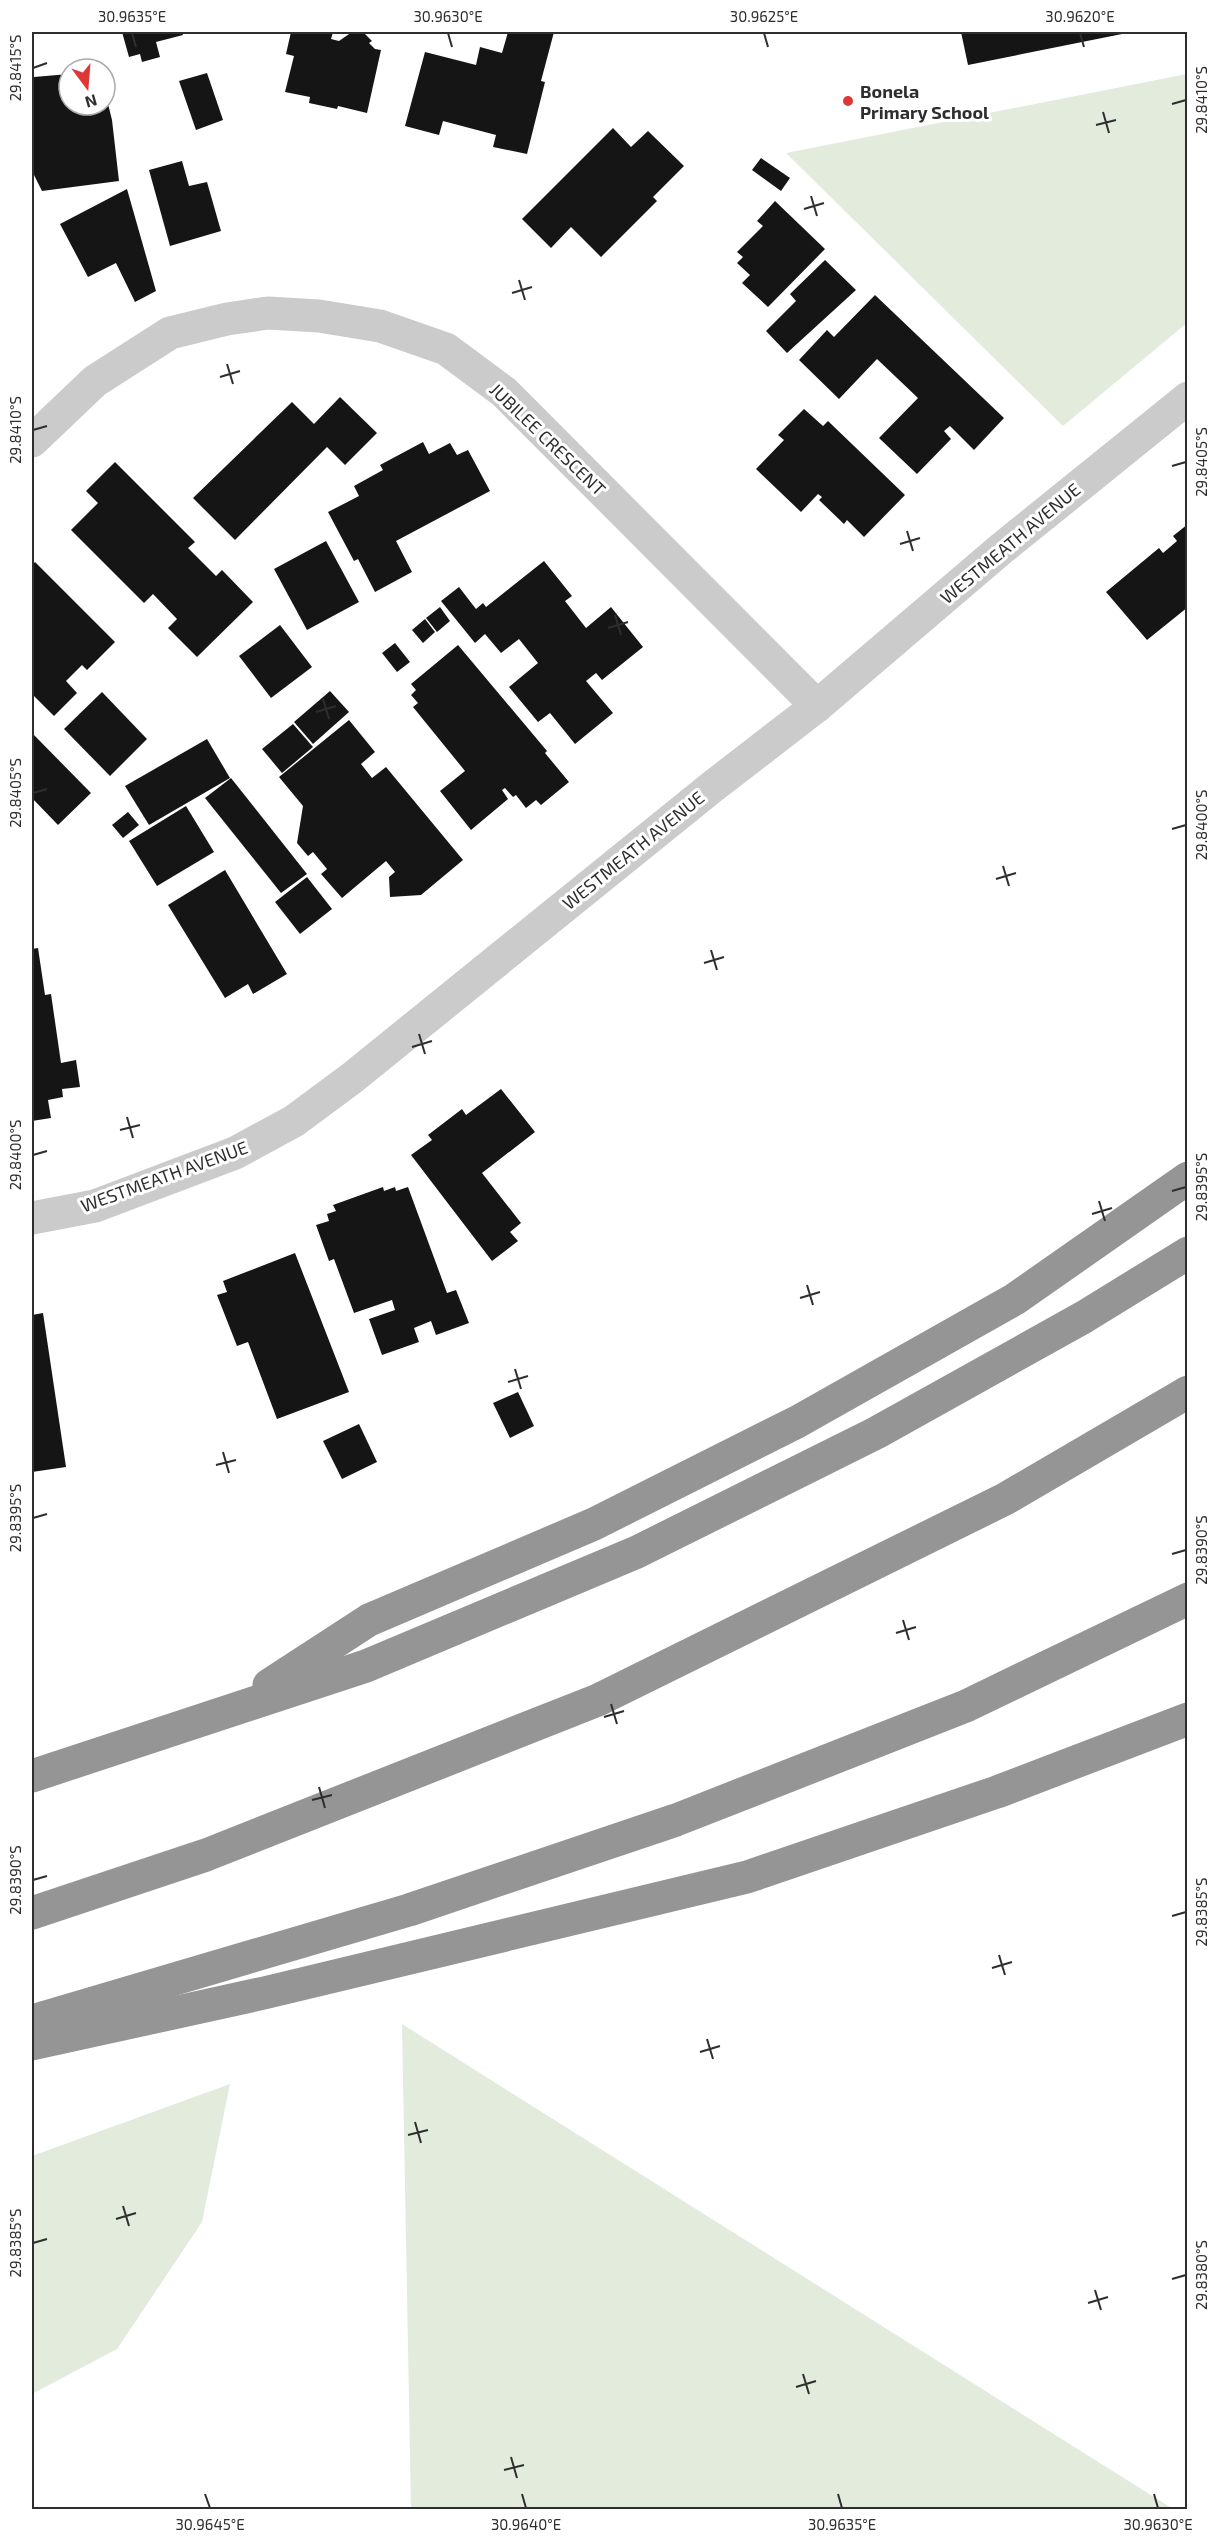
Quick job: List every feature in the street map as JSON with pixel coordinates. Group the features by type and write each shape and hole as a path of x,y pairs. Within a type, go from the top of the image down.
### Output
{"highway":[{"path":"230,1711 369,1620 594,1524 796,1422 1016,1299 1188,1178"},
{"path":"32,1776 366,1666 637,1552 876,1433 1084,1317 1188,1253"},
{"path":"32,1913 206,1855 598,1700 1005,1499 1188,1392"},
{"path":"32,2021 409,1910 675,1820 966,1706 1188,1599"},
{"path":"32,2044 264,1993 747,1877 997,1792 1188,1719"}],"street":[{"name":"JUBILEE CRESCENT","path":"32,441 95,381 170,333 227,319 268,314 320,316 380,326 446,350 504,392 817,706"},
{"name":"WESTMEATH AVENUE","path":"32,1218 95,1206 235,1153 294,1121 352,1078 712,787 817,706 1001,549 1188,398"}],"shaded area":[{"path":"1187,74 1187,323 1063,426 786,153"},
{"path":"402,2024 1173,2509 411,2509"},
{"path":"230,2084 202,2222 117,2349 32,2394 32,2156"}],"building":[{"path":"122,32 182,32 183,35 156,42 160,57 142,62 140,54 129,57"},
{"path":"291,32 333,32 331,39 339,41 352,32 363,32 372,41 369,43 375,49 381,50 367,113 338,106 337,109 309,103 310,97 285,92 294,56 286,54"},
{"path":"508,32 554,32 541,81 545,82 527,154 493,147 496,135 443,121 439,135 405,126 425,52 476,65 480,47 502,53"},
{"path":"961,32 1127,32 1127,33 968,65"},
{"path":"32,72 34,77 57,75 57,117 111,117 119,181 42,191 32,171"},
{"path":"207,73 223,120 196,130 179,81"},
{"path":"613,128 631,147 648,131 684,166 653,197 657,201 601,257 571,227 551,248 522,219"},
{"path":"761,158 790,178 781,191 752,170"},
{"path":"182,161 189,186 207,182 221,231 170,246 149,170"},
{"path":"127,189 156,291 135,302 116,263 88,277 60,224"},
{"path":"775,201 825,249 768,307 742,283 750,275 737,263 743,257 737,252 763,226 757,221"},
{"path":"825,260 856,290 787,353 766,331 796,301 790,294"},
{"path":"875,295 1004,418 974,450 950,426 944,431 951,439 917,474 879,438 918,398 877,359 839,399 799,360 827,330 834,337"},
{"path":"340,397 377,433 345,465 327,447 235,540 193,498 292,402 314,424"},
{"path":"804,409 823,426 828,421 905,495 864,537 847,520 844,524 819,500 822,497 818,494 801,512 756,469 784,440 778,435"},
{"path":"423,442 429,454 450,443 457,455 468,450 490,491 396,541 412,572 375,592 358,559 354,561 328,512 359,496 354,486 383,470 380,465"},
{"path":"115,462 195,542 188,548 216,576 222,570 253,602 197,657 168,628 177,619 153,594 144,603 71,530 98,503 86,491"},
{"path":"1188,524 1188,607 1147,640 1106,592 1159,548 1163,553 1177,541 1173,536"},
{"path":"326,541 359,602 307,630 274,569"},
{"path":"544,561 572,596 565,601 586,628 611,607 643,647 602,680 596,673 586,681 613,713 575,744 550,713 538,722 509,687 538,663 519,639 501,653 485,634 475,643 441,601 459,587 476,609 483,603 486,607"},
{"path":"35,562 115,642 87,670 82,665 66,681 77,693 54,716 32,694 32,565"},
{"path":"440,607 450,621 437,632 426,618"},
{"path":"425,619 435,632 423,643 412,630"},
{"path":"280,625 312,667 271,698 239,656"},
{"path":"395,643 410,662 397,672 382,653"},
{"path":"458,645 547,751 545,753 569,782 541,805 536,800 526,808 516,795 513,797 505,788 502,790 508,799 471,830 440,791 465,771 413,707 418,703 411,695 416,690 411,684"},
{"path":"330,691 349,712 313,744 294,722"},
{"path":"102,692 147,739 110,776 64,729"},
{"path":"349,720 375,752 361,764 372,778 386,767 463,860 421,895 390,897 389,877 395,872 386,861 342,898 321,874 327,869 313,852 308,856 297,843 303,806 279,777"},
{"path":"293,724 313,747 282,773 262,749"},
{"path":"32,733 91,793 58,825 32,798"},
{"path":"207,739 230,778 149,825 125,786"},
{"path":"231,778 307,874 281,893 205,798"},
{"path":"186,806 214,852 157,886 129,841"},
{"path":"128,812 139,825 123,838 112,825"},
{"path":"225,870 287,974 253,994 248,984 225,998 168,905"},
{"path":"307,877 332,909 300,934 275,902"},
{"path":"38,948 45,995 51,994 61,1063 76,1060 80,1087 62,1089 63,1097 48,1100 51,1118 32,1121 32,949"},
{"path":"501,1089 535,1132 482,1173 521,1223 510,1232 518,1241 492,1261 411,1155 432,1140 428,1135 462,1109 466,1115"},
{"path":"383,1187 384,1191 395,1187 396,1191 408,1187 447,1293 456,1290 469,1323 436,1335 431,1321 414,1328 419,1342 382,1355 369,1319 395,1310 392,1300 354,1313 334,1259 329,1261 316,1225 329,1221 327,1214 336,1211 333,1205"},
{"path":"295,1253 349,1392 277,1419 248,1342 237,1346 217,1295 227,1292 223,1281"},
{"path":"43,1313 66,1467 32,1472 32,1315"},
{"path":"518,1392 534,1426 510,1438 493,1403"},
{"path":"359,1424 377,1462 342,1479 323,1441"}],"place":[{"name":"Bonela Primary School","path":"848,101"}]}
